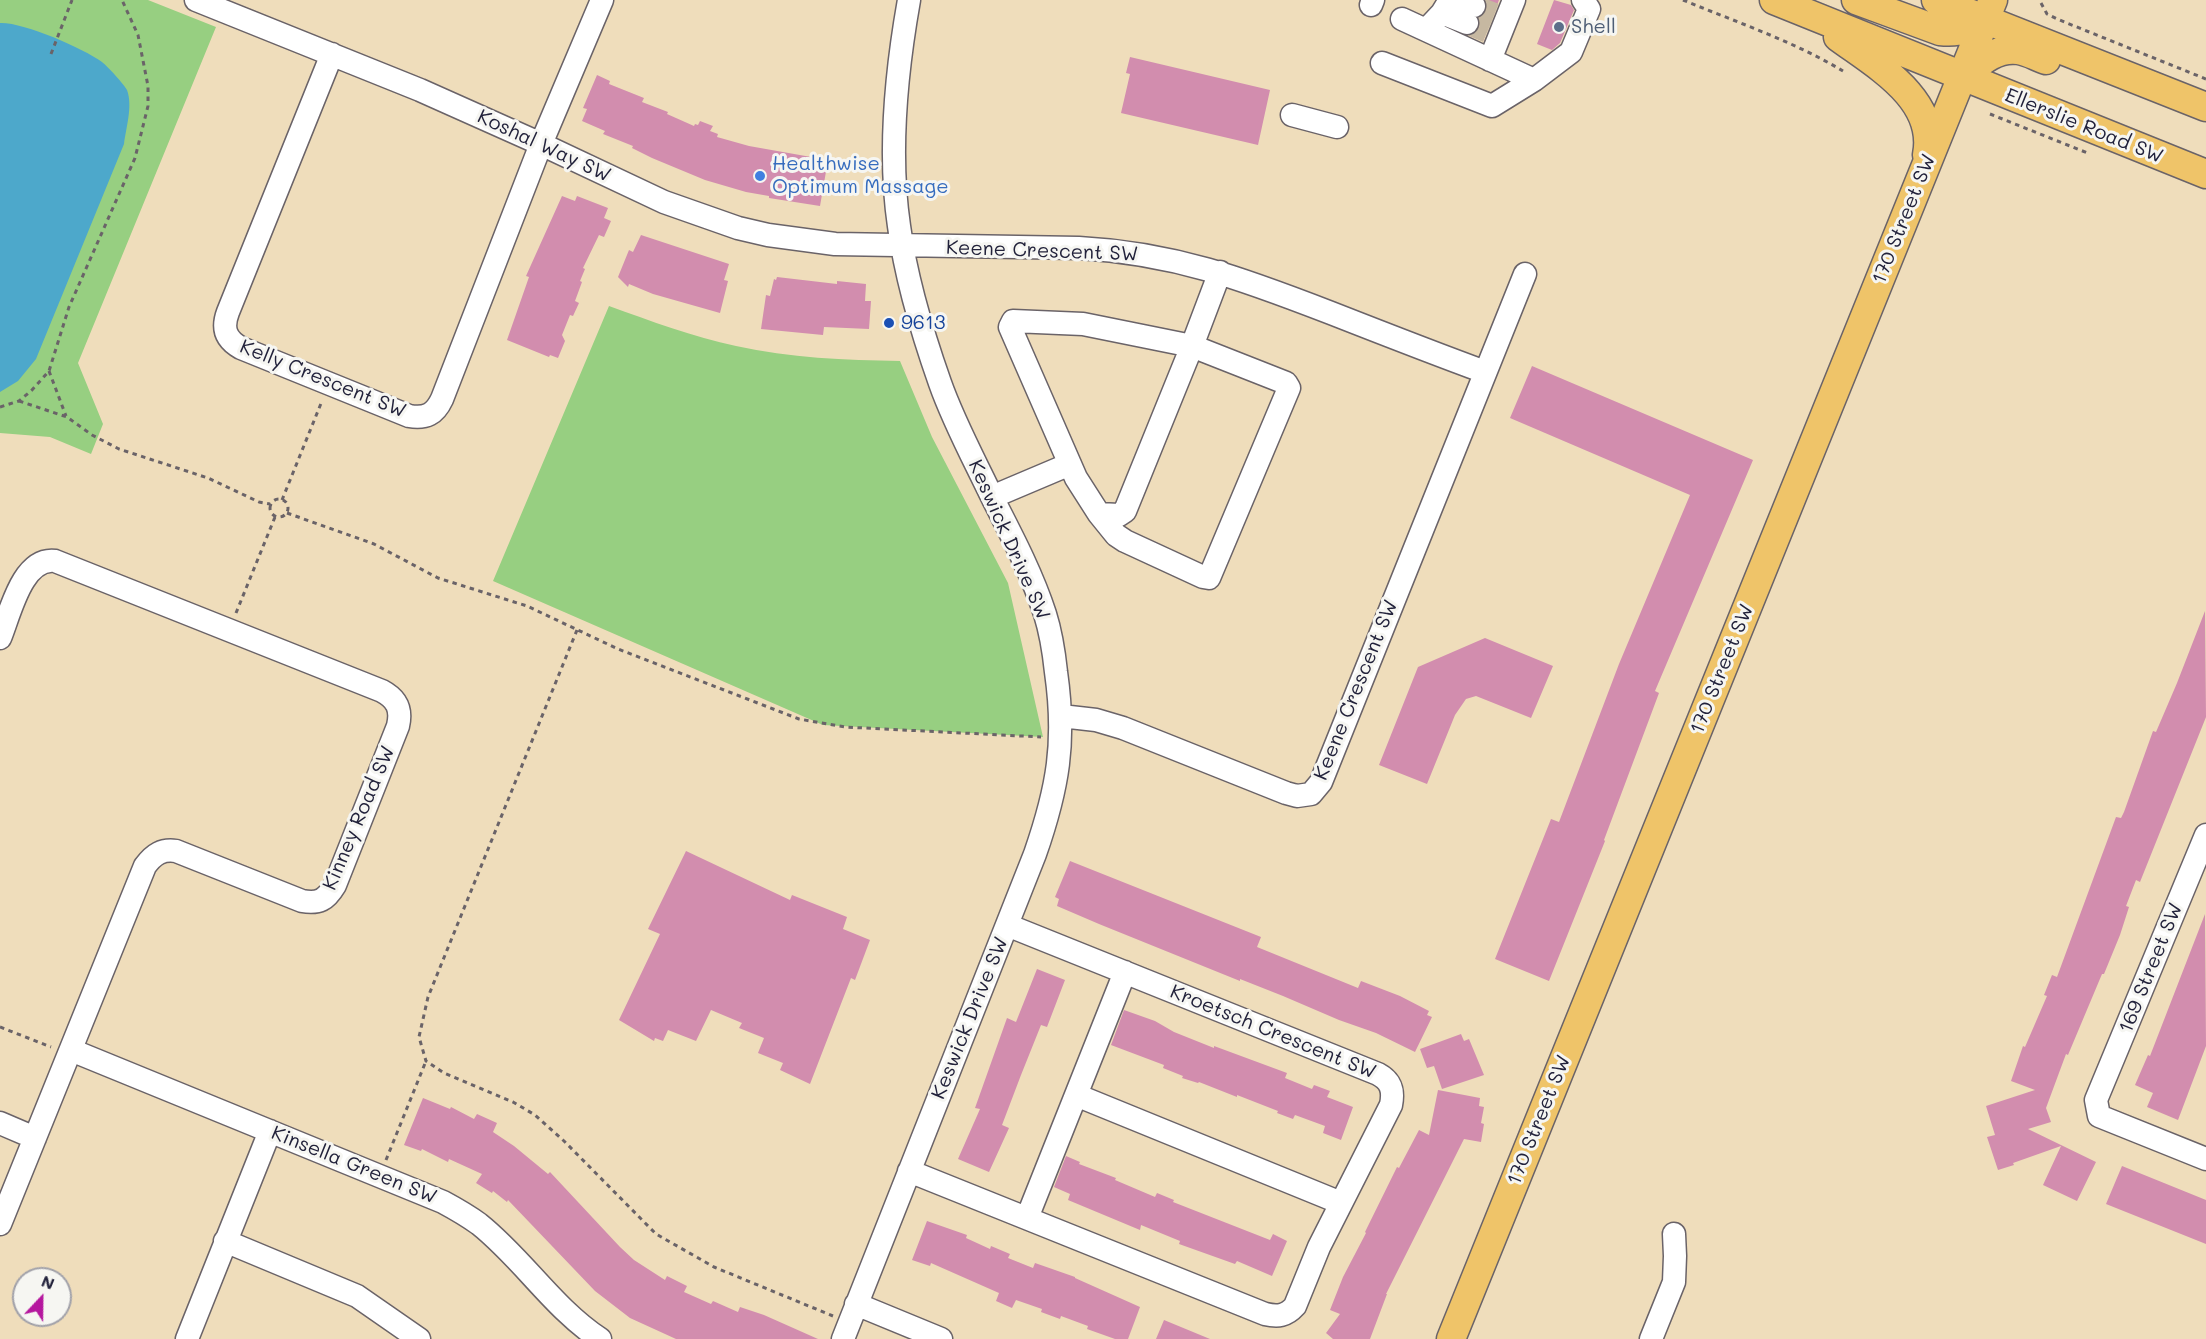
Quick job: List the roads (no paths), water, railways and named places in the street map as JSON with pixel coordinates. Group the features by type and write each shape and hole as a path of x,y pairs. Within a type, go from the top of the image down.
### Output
{"main road":[{"name":"Ellerslie Road SW","path":"1774,0 2206,174"},
{"path":"1856,0 1940,31 1950,32 1973,28 1989,10"},
{"path":"1936,0 1989,10 2206,107"},
{"name":"170 Street SW","path":"1450,1339 1989,10"},
{"path":"1808,13 1891,77 1924,115 1929,135 1924,168"},
{"path":"1962,77 1982,60 1999,51 2018,50 2206,121"}],"street":[{"name":"Koshal Way SW","path":"196,0 420,90 664,202 738,228 835,244 903,246"},
{"path":"541,144 602,0"},
{"name":"Keswick Drive SW","path":"843,1339 1045,826 1056,783 1061,740 1061,716 1053,649 1046,615 941,386 916,308 903,246 895,188 895,117 902,42 909,0"},
{"path":"1382,63 1492,106 1534,80 1571,52 1589,9 1583,0"},
{"path":"1426,30 1459,8"},
{"path":"1402,19 1534,80"},
{"path":"1490,60 1501,21"},
{"name":"Kelly Crescent SW","path":"332,54 225,321 225,332 233,344 409,416 420,417 434,413 442,399 541,144"},
{"path":"1292,115 1337,127"},
{"name":"Keene Crescent SW","path":"903,246 1113,250 1172,259 1220,272 1485,372"},
{"path":"1099,514 1119,515 1125,512 1220,272"},
{"name":"Keene Crescent SW","path":"1061,716 1112,724 1286,793 1297,796 1311,794 1321,782 1525,274"},
{"path":"1013,321 1083,324 1192,346 1286,383 1289,388 1209,578 1125,541 1116,535 1099,514 1076,478 1010,327 1013,321"},
{"path":"992,497 1070,464"},
{"name":"Kinney Road SW","path":"0,638 24,579 34,566 47,560 63,563 389,695 398,705 400,712 398,726 335,885 322,901 312,903 302,901 176,851 160,852 151,858 145,866 0,1224"},
{"name":"169 Street SW","path":"2206,835 2098,1108 2206,1159"},
{"name":"Kroetsch Crescent SW","path":"909,1171 1274,1316 1290,1312 1295,1306 1319,1247 1391,1105 1392,1090 1386,1078 1007,925"},
{"path":"1027,1218 1125,972"},
{"name":"Kinsella Green SW","path":"70,1052 444,1202 479,1225 557,1304 586,1330 600,1339"},
{"path":"1076,1095 1341,1203"},
{"path":"0,1124 35,1138"},
{"path":"187,1339 270,1131"},
{"path":"1651,1339 1674,1281 1674,1234"},
{"path":"225,1241 357,1296 418,1339"},
{"path":"856,1304 941,1339"}],"water":[{"path":"0,23 37,31 93,56 123,84 129,96 129,103 124,144 36,359 18,381 0,392"}],"tunnel":[{"path":"1474,6 1497,15"},
{"path":"1467,23 1490,33"}],"place":[{"name":"Shell","path":"1559,27"},
{"name":"Healthwise Optimum Massage","path":"760,176"},
{"name":"9613","path":"889,323"}]}
